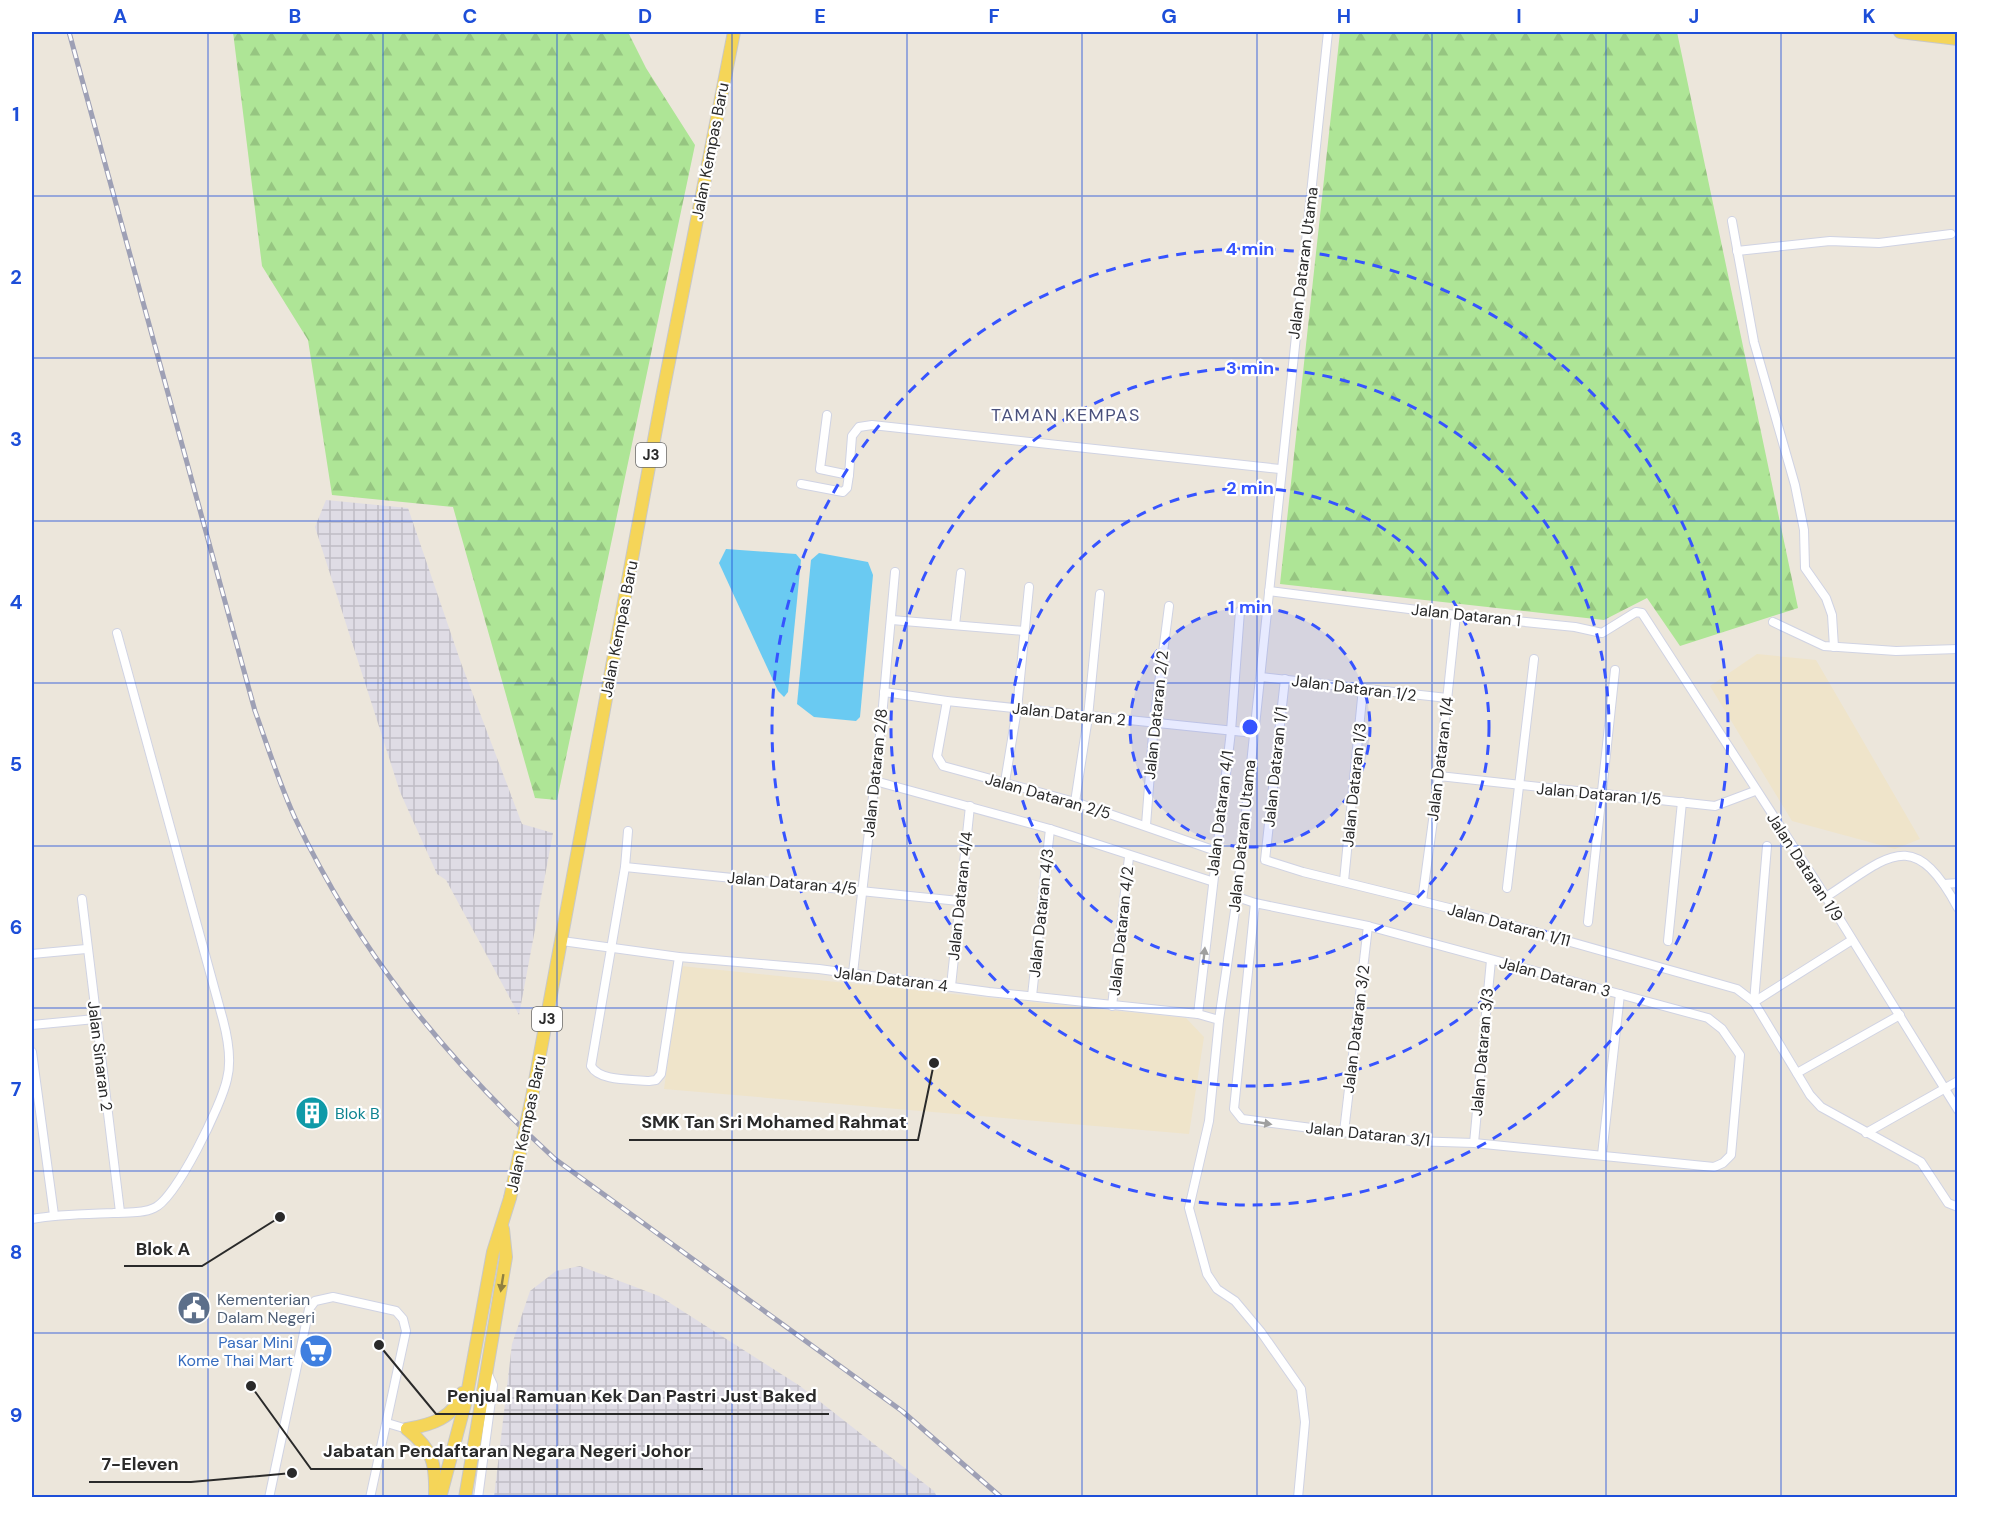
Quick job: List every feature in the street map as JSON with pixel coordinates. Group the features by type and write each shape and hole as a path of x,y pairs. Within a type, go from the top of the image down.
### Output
{"main road":[{"name":"Jalan Kempas Baru","path":"440,1497 466,1400 493,1252 510,1198 532,1096 662,397 734,32"},
{"path":"1900,32 1958,39"},
{"name":"Jalan Kempas Baru","path":"465,1497 506,1257 502,1225"},
{"path":"407,1429 436,1421 455,1409 479,1337"},
{"path":"407,1429 424,1444 434,1464 435,1497"}],"street":[{"name":"Jalan Dataran Utama","path":"1298,1497 1305,1422 1300,1389 1261,1332 1235,1301 1217,1289 1207,1274 1189,1208 1209,1121 1219,1020 1237,897 1261,677 1280,469 1328,32"},
{"path":"1732,221 1754,342 1795,485 1804,530 1805,568 1826,598 1832,615 1834,647"},
{"path":"1737,251 1830,242 1879,243 1951,234"},
{"path":"827,415 820,469 849,475"},
{"path":"801,484 843,492 847,488 852,436 860,427 872,425 1280,469"},
{"name":"Jalan Dataran 2/8","path":"853,974 892,620 895,572"},
{"path":"955,625 961,573"},
{"path":"1005,782 1017,709 1029,587"},
{"name":"Jalan Dataran 1","path":"1269,591 1456,615 1575,627 1602,633 1636,612 1642,613 1652,625"},
{"path":"1075,802 1088,717 1100,594"},
{"name":"Jalan Dataran 2/2","path":"1146,825 1154,722 1169,606"},
{"name":"Jalan Dataran 4/1","path":"1198,1014 1211,881 1231,732 1240,611"},
{"name":"Jalan Dataran 1/4","path":"1422,902 1439,776 1456,615"},
{"path":"892,620 1024,631"},
{"path":"1773,622 1824,646 1896,651 1958,649"},
{"name":"Jalan Dataran 1/9","path":"1652,625 1755,791 1826,897 1958,1110"},
{"path":"32,1219 54,1215 152,1210 169,1198 218,1108 228,1078 228,1042 186,878 117,633"},
{"path":"1507,888 1534,659"},
{"path":"1588,922 1615,670"},
{"name":"Jalan Dataran 1/2","path":"1261,677 1447,698"},
{"name":"Jalan Dataran 1/1","path":"1266,855 1284,679"},
{"name":"Jalan Dataran 1/3","path":"1344,881 1363,688"},
{"name":"Jalan Dataran 2","path":"884,692 1088,717 1254,733"},
{"name":"Jalan Dataran 2/5","path":"947,701 937,756 943,766 1075,802 1216,851"},
{"name":"Jalan Dataran 1/5","path":"1439,776 1518,787 1715,806 1731,802 1748,792 1755,791"},
{"path":"875,781 970,806 1211,881"},
{"path":"1668,941 1682,802"},
{"name":"Jalan Dataran 4/4","path":"951,986 970,806"},
{"name":"Jalan Dataran 4/3","path":"1032,996 1050,830"},
{"path":"628,831 625,867 591,1065 594,1071 604,1076 649,1081 656,1080 661,1074 680,957"},
{"path":"1767,846 1754,1002 1810,1095 1821,1107 1921,1162 1948,1203 1958,1207"},
{"name":"Jalan Dataran 1/11","path":"1266,855 1266,860 1270,862 1737,989 1754,1002"},
{"path":"1826,897 1883,860 1897,856 1921,859 1944,884 1958,908"},
{"name":"Jalan Dataran 4/2","path":"1113,1006 1129,857"},
{"name":"Jalan Dataran 4/5","path":"625,867 959,901"},
{"path":"1944,884 1958,883"},
{"name":"Jalan Dataran 3","path":"1237,897 1368,926 1708,1018 1722,1029 1740,1055 1734,1143 1731,1155 1723,1163 1714,1167"},
{"name":"Jalan Sinaran 2","path":"82,899 86,949 120,1212"},
{"name":"Jalan Dataran 3/1","path":"1256,903 1234,1109 1242,1119 1411,1141 1474,1143 1714,1167"},
{"name":"Jalan Dataran 3/2","path":"1344,1132 1368,926"},
{"path":"1754,1002 1852,940"},
{"name":"Jalan Dataran 4","path":"562,941 680,957 853,974 1113,1006 1198,1014 1219,1020"},
{"path":"32,954 86,949"},
{"name":"Jalan Dataran 3/3","path":"1474,1143 1491,960"},
{"path":"1602,1155 1620,994"},
{"path":"1797,1073 1900,1015"},
{"path":"32,1025 95,1018"},
{"path":"32,1052 54,1215"},
{"path":"1866,1133 1958,1080"},
{"path":"269,1497 309,1309 315,1301 333,1297 396,1311 403,1319 406,1331 370,1497"},
{"name":"Jalan Kempas Baru","path":"478,1497 494,1385 486,1371"},
{"path":"387,1423 407,1429"}],"shaded area":[{"path":"326,500 408,508 461,663 522,824 553,833 519,1015 446,880 437,874 400,792 315,527"},
{"path":"1757,654 1816,660 1920,839 1895,849 1792,821 1710,686"},
{"path":"681,966 1186,1018 1204,1037 1189,1134 664,1089"},
{"path":"580,1266 659,1296 800,1386 934,1491 937,1497 494,1497 512,1344 530,1291 556,1271"}],"green space":[{"path":"233,32 628,32 646,68 695,145 557,800 535,798 453,507 332,495 308,340 262,266"},
{"path":"1340,32 1677,32 1798,608 1680,646 1647,598 1604,620 1280,584"}],"water":[{"path":"726,549 796,554 801,560 788,692 784,697 778,691 719,563"},
{"path":"819,553 868,562 873,575 860,717 856,721 814,717 797,704 811,560"}],"railway":[{"path":"69,32 255,711 295,818 347,914 408,1002 442,1043 477,1083 555,1159 902,1411 1002,1498"}],"place":[{"name":"SMK Tan Sri Mohamed Rahmat","path":"934,1063"},
{"name":"Blok B","path":"312,1113"},
{"name":"Blok A","path":"280,1217"},
{"name":"Kementerian Dalam Negeri","path":"194,1308"},
{"name":"Penjual Ramuan Kek Dan Pastri Just Baked","path":"379,1345"},
{"name":"Pasar Mini Kome Thai Mart","path":"316,1351"},
{"name":"Jabatan Pendaftaran Negara Negeri Johor","path":"251,1386"},
{"name":"7-Eleven","path":"292,1473"}],"district":[{"name":"TAMAN KEMPAS","path":"1066,415"}]}
